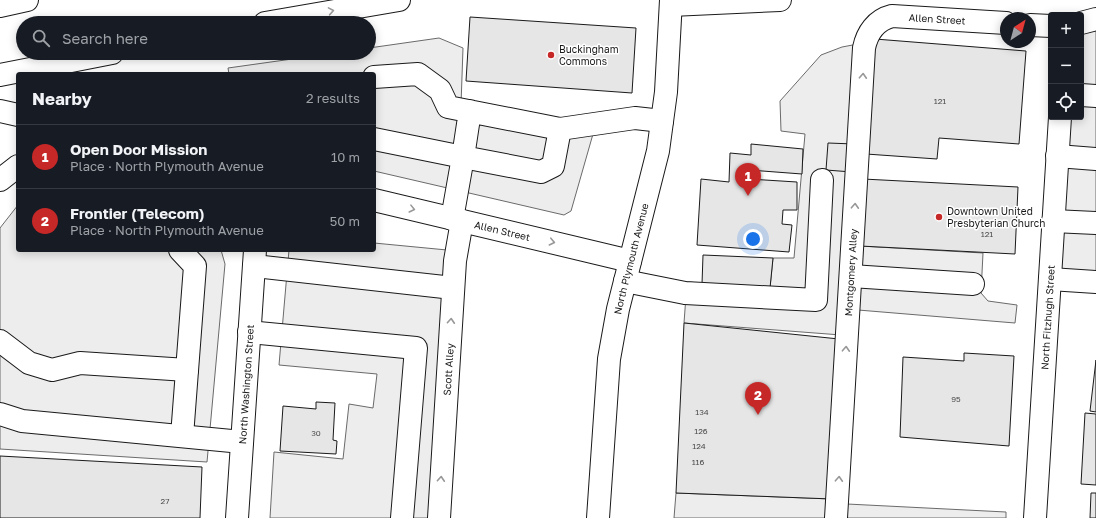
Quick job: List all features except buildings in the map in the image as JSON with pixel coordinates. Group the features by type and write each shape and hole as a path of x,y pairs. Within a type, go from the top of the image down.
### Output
{"main road":[{"path":"0,6 27,0"},
{"path":"306,16 399,0"},
{"path":"671,3 780,0"},
{"name":"North Plymouth Avenue","path":"598,518 607,376 614,326 655,163 668,70 671,3"},
{"name":"Allen Street","path":"872,28 886,17 898,15 1000,23"},
{"path":"1084,22 1096,18"},
{"path":"1036,25 1048,26"},
{"name":"Montgomery Alley","path":"836,518 864,48 872,28"},
{"path":"1084,29 1096,30"},
{"path":"19,72 78,60"},
{"path":"0,76 16,73"},
{"path":"376,77 418,74 440,90 448,107 560,129 635,118 662,121"},
{"path":"1084,95 1096,96"},
{"path":"0,111 16,115"},
{"name":"Scott Alley","path":"438,518 457,220 463,157 470,111"},
{"name":"North Fitzhugh Street","path":"1035,518 1060,120"},
{"path":"376,139 541,172 553,166 560,129"},
{"path":"1058,156 1096,159"},
{"path":"0,180 16,168"},
{"name":"Allen Street","path":"376,200 457,220 628,271 685,293 816,300 822,180"},
{"path":"1053,221 1096,223"},
{"path":"182,252 195,266 182,436"},
{"path":"254,258 453,288"},
{"name":"North Washington Street","path":"238,518 254,258"},
{"path":"851,276 973,284"},
{"path":"1050,279 1096,282"},
{"path":"249,332 416,348 402,518"},
{"path":"0,341 29,363 52,370 80,363 187,370"},
{"path":"0,414 22,420 242,442"}],"shaded area":[{"path":"1084,29 1096,30 1096,282 1050,279 1060,120 1084,120"},
{"path":"439,38 463,48 461,105 534,118 583,121 599,113 571,211 564,215 376,171 376,72 229,72 228,68 285,60 376,60 376,47"},
{"path":"858,44 841,335 684,323 687,282 770,288 773,258 794,258 805,134 781,131 780,101 821,55 842,47"},
{"path":"16,208 16,252 222,252 225,264 207,462 0,449 0,228"},
{"path":"376,243 447,250 431,518 270,518 274,452 343,459 349,404 373,408 377,374 279,365 289,252 376,252"},
{"path":"860,246 983,253 981,293 988,301 1017,305 1015,323 858,310"},
{"path":"676,493 832,499 831,518 674,518"},
{"path":"847,504 1006,512 1006,518 847,518"}],"place":[{"name":"Buckingham Commons","path":"551,55"},
{"name":"Open Door Mission","path":"748,196"},
{"name":"Downtown United Presbyterian Church","path":"939,217"},
{"name":"Frontier (Telecom)","path":"758,415"}]}
